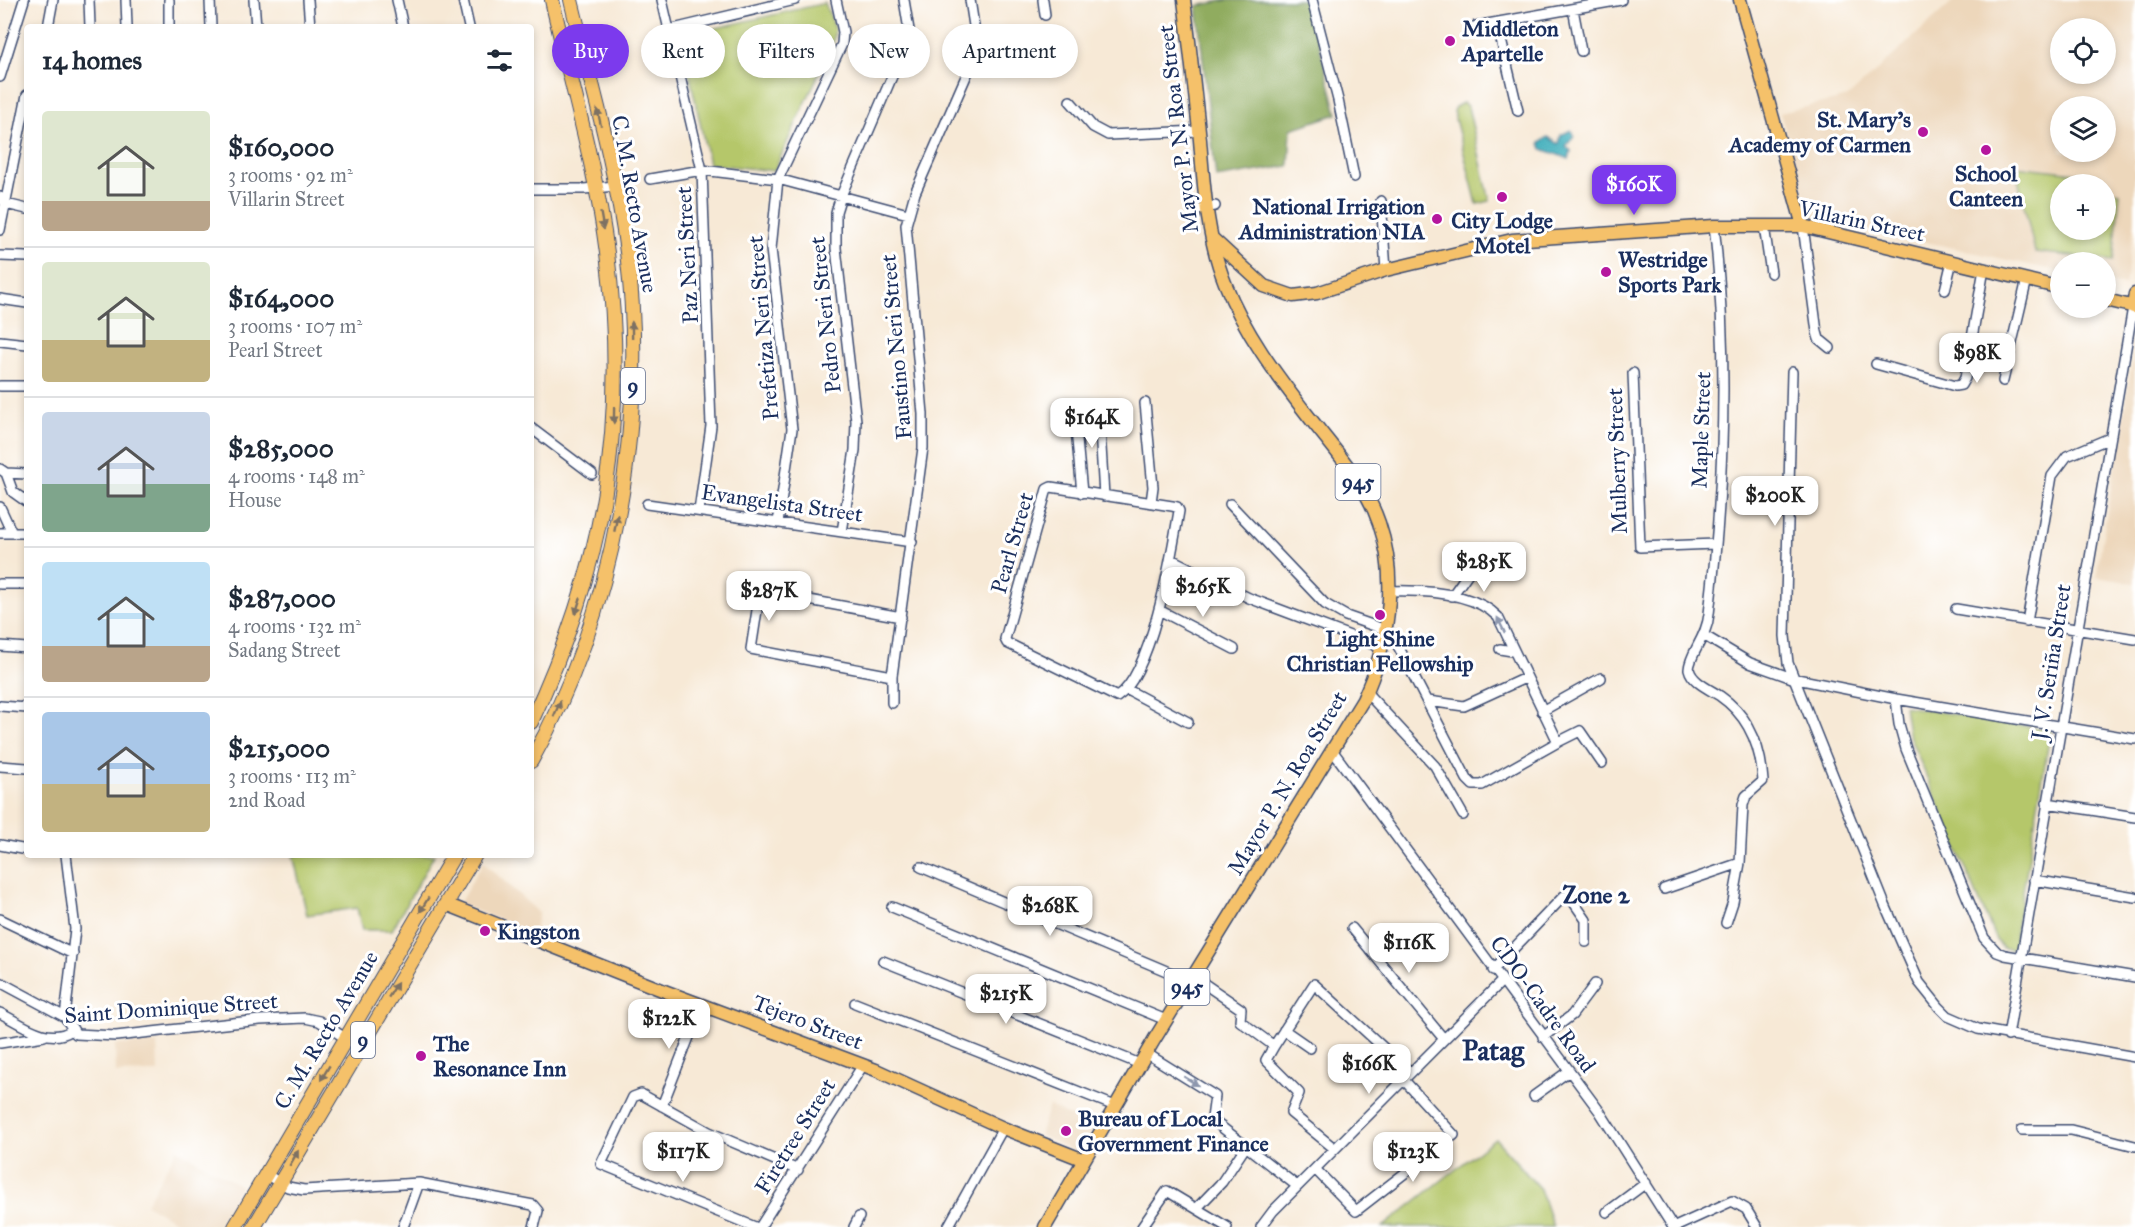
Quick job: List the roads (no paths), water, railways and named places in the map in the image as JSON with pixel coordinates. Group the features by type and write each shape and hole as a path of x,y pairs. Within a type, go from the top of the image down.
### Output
{"highway":[{"name":"C. M. Recto Avenue","path":"534,715 561,653 594,554 614,423 615,354 609,271 596,188 552,0"},
{"name":"C. M. Recto Avenue","path":"534,755 560,704 592,617 611,550 630,441 633,381 632,301 627,251 615,186 571,0"},
{"path":"606,487 622,489"},
{"name":"C. M. Recto Avenue","path":"235,1227 452,858"},
{"name":"C. M. Recto Avenue","path":"254,1227 473,858"}],"main road":[{"name":"Mayor P. N. Roa Street","path":"1045,1227 1166,1020 1366,692 1386,630 1388,591 1386,549 1371,505 1345,464 1283,383 1246,326 1225,283 1206,207 1184,0"},
{"path":"1740,0 1803,226"},
{"name":"Villarin Street","path":"1212,238 1264,286 1286,295 1317,293 1386,270 1512,240 1714,226 1803,226 2050,285"},
{"name":"J. V. Seriña Street","path":"2134,307 2135,294"},
{"path":"2116,302 2134,307"},
{"name":"Tejero Street","path":"446,904 863,1065 1003,1128 1084,1160"}],"street":[{"path":"0,77 24,0"},
{"path":"49,24 53,0"},
{"path":"89,0 90,24"},
{"path":"126,0 127,24"},
{"path":"169,0 170,24"},
{"path":"210,0 211,24"},
{"path":"254,0 256,24"},
{"path":"308,0 310,24"},
{"path":"397,0 402,24"},
{"path":"463,0 468,24"},
{"name":"Paz Neri Street","path":"662,0 668,24"},
{"path":"694,24 795,0"},
{"name":"Prefetiza Neri Street","path":"778,523 792,429 771,249 778,179 842,44 843,32 836,0"},
{"name":"Pedro Neri Street","path":"842,532 855,450 856,421 836,248 836,212 908,39 909,30 904,0"},
{"name":"Faustino Neri Street","path":"892,703 892,676 923,448 923,414 906,237 908,214 971,65 975,32 970,0"},
{"path":"1043,0 1045,15"},
{"path":"1312,0 1338,100 1354,177"},
{"path":"1562,0 1569,10 1581,51"},
{"path":"1476,26 1621,0"},
{"path":"1497,23 1518,111"},
{"name":"Paz Neri Street","path":"680,78 702,170 711,426 699,511"},
{"path":"1070,101 1093,127 1108,135 1199,131"},
{"path":"0,230 2,204 24,108"},
{"path":"650,179 702,170 778,179 908,214"},
{"path":"534,189 615,186"},
{"path":"1381,201 1386,270"},
{"path":"2,204 24,208"},
{"name":"Maple Street","path":"1705,636 1715,544 1724,368 1719,266 1714,226"},
{"path":"1764,226 1771,273"},
{"path":"1803,226 1817,332 1819,339 1830,348"},
{"path":"0,256 24,257"},
{"path":"1945,290 1952,261"},
{"path":"1876,364 1954,386 1961,385 1965,378 1984,269"},
{"path":"2003,381 2027,279"},
{"path":"0,300 24,303"},
{"name":"J. V. Seriña Street","path":"2008,1036 2134,307"},
{"path":"0,341 24,344"},
{"path":"1792,372 1785,636 1792,678 1919,982 1948,1016 1978,1029 2135,1057"},
{"name":"Mulberry Street","path":"1633,373 1640,548 1715,544"},
{"path":"0,386 24,386"},
{"path":"1145,403 1153,488 1151,502"},
{"path":"1074,408 1082,493"},
{"path":"1099,413 1104,496"},
{"path":"534,430 592,474"},
{"path":"2027,622 2052,476 2067,456 2110,438"},
{"path":"3,471 24,474"},
{"path":"3,471 13,492 24,500"},
{"name":"Pearl Street","path":"1051,487 1151,502 1177,507 1179,511 1160,610 1147,648 1126,689 1114,697 1007,643 1005,639 1047,489 1051,487"},
{"name":"Evangelista Street","path":"647,504 912,542"},
{"path":"1230,504 1325,604 1346,616 1386,630 1398,646 1428,701 1467,779 1476,786 1580,731 1602,763"},
{"path":"0,507 12,533"},
{"path":"0,533 24,533"},
{"path":"1171,559 1249,598 1382,648"},
{"path":"1452,596 1471,569"},
{"path":"0,584 24,584"},
{"path":"1388,591 1421,590 1452,596 1489,608 1498,617 1512,651 1558,742"},
{"path":"892,676 751,649 760,591 901,617"},
{"path":"1956,609 2135,639"},
{"path":"1160,610 1234,650"},
{"path":"1726,923 1733,902 1740,863 1743,805 1746,796 1762,784 1763,773 1757,741 1744,720 1730,704 1690,674 1689,665 1705,636 1750,663 1792,678 1896,699 2135,739"},
{"path":"0,646 24,648"},
{"path":"1500,649 1512,651"},
{"path":"1428,701 1464,706 1525,678"},
{"path":"1542,711 1601,678"},
{"path":"1126,689 1188,722"},
{"path":"1366,692 1435,766 1463,815"},
{"path":"1896,699 1902,738 1984,938 1997,952 2135,977"},
{"path":"0,706 24,708"},
{"name":"CDO-Cadre Road","path":"1332,750 1569,1071 1674,1227"},
{"path":"0,766 24,768"},
{"path":"2047,803 2135,817"},
{"path":"0,845 24,849"},
{"path":"65,1017 74,922 66,858"},
{"path":"1664,889 1740,863"},
{"path":"921,867 1192,979 1240,1008 1240,1021 1274,1046"},
{"path":"2034,880 2135,897"},
{"path":"1493,970 1564,896 1570,897 1584,916 1586,942"},
{"path":"892,907 1166,1020"},
{"path":"0,919 72,954"},
{"path":"1352,928 1443,1038"},
{"path":"883,961 1143,1059 1215,1096 1212,1119 1297,1186"},
{"path":"1263,1226 1297,1186 1502,981"},
{"path":"0,982 65,1017 72,1030"},
{"path":"1315,1169 1356,1211 1454,1135 1406,1075 1314,984 1266,1060 1299,1093 1291,1113 1335,1149"},
{"path":"1544,1037 1572,1016 1594,984"},
{"path":"855,1003 1115,1107"},
{"path":"662,1106 702,1004"},
{"name":"Saint Dominique Street","path":"0,1012 44,1036 62,1036 72,1030 84,1036 116,1036 260,1020 305,1018 319,1021 359,1047"},
{"path":"1284,1030 1310,1048"},
{"path":"0,1042 44,1036"},
{"name":"Firetree Street","path":"760,1227 863,1065"},
{"path":"1534,1096 1569,1071"},
{"path":"754,1227 601,1164 633,1097 641,1094 709,1132 798,1170"},
{"path":"948,1227 1003,1128"},
{"path":"2022,1130 2071,1130 2135,1146"},
{"path":"1197,1208 1222,1182 1246,1146"},
{"path":"265,1174 288,1187 310,1190 419,1183 533,1205 538,1211 534,1227"},
{"path":"403,1227 419,1183"},
{"path":"1607,1212 1646,1183"},
{"path":"1142,1227 1167,1191 1227,1227"},
{"path":"1674,1227 1732,1201 1746,1209 1757,1227"},
{"path":"854,1227 859,1217"}],"water":[{"path":"1571,130 1574,136 1566,146 1571,151 1569,159 1542,149 1540,143 1548,137 1559,144 1561,135"}],"place":[{"name":"Middleton Apartelle","path":"1450,41"},
{"name":"St. Mary’s Academy of Carmen","path":"1923,132"},
{"name":"School Canteen","path":"1986,150"},
{"name":"City Lodge Motel","path":"1502,197"},
{"name":"National Irrigation Administration NIA","path":"1437,219"},
{"name":"Westridge Sports Park","path":"1606,272"},
{"name":"Light Shine Christian Fellowship","path":"1380,615"},
{"name":"Kingston","path":"485,931"},
{"name":"The Resonance Inn","path":"421,1056"},
{"name":"Bureau of Local Government Finance","path":"1066,1131"}],"district":[{"name":"Zone 2","path":"1596,895"},
{"name":"Patag","path":"1493,1050"}]}
